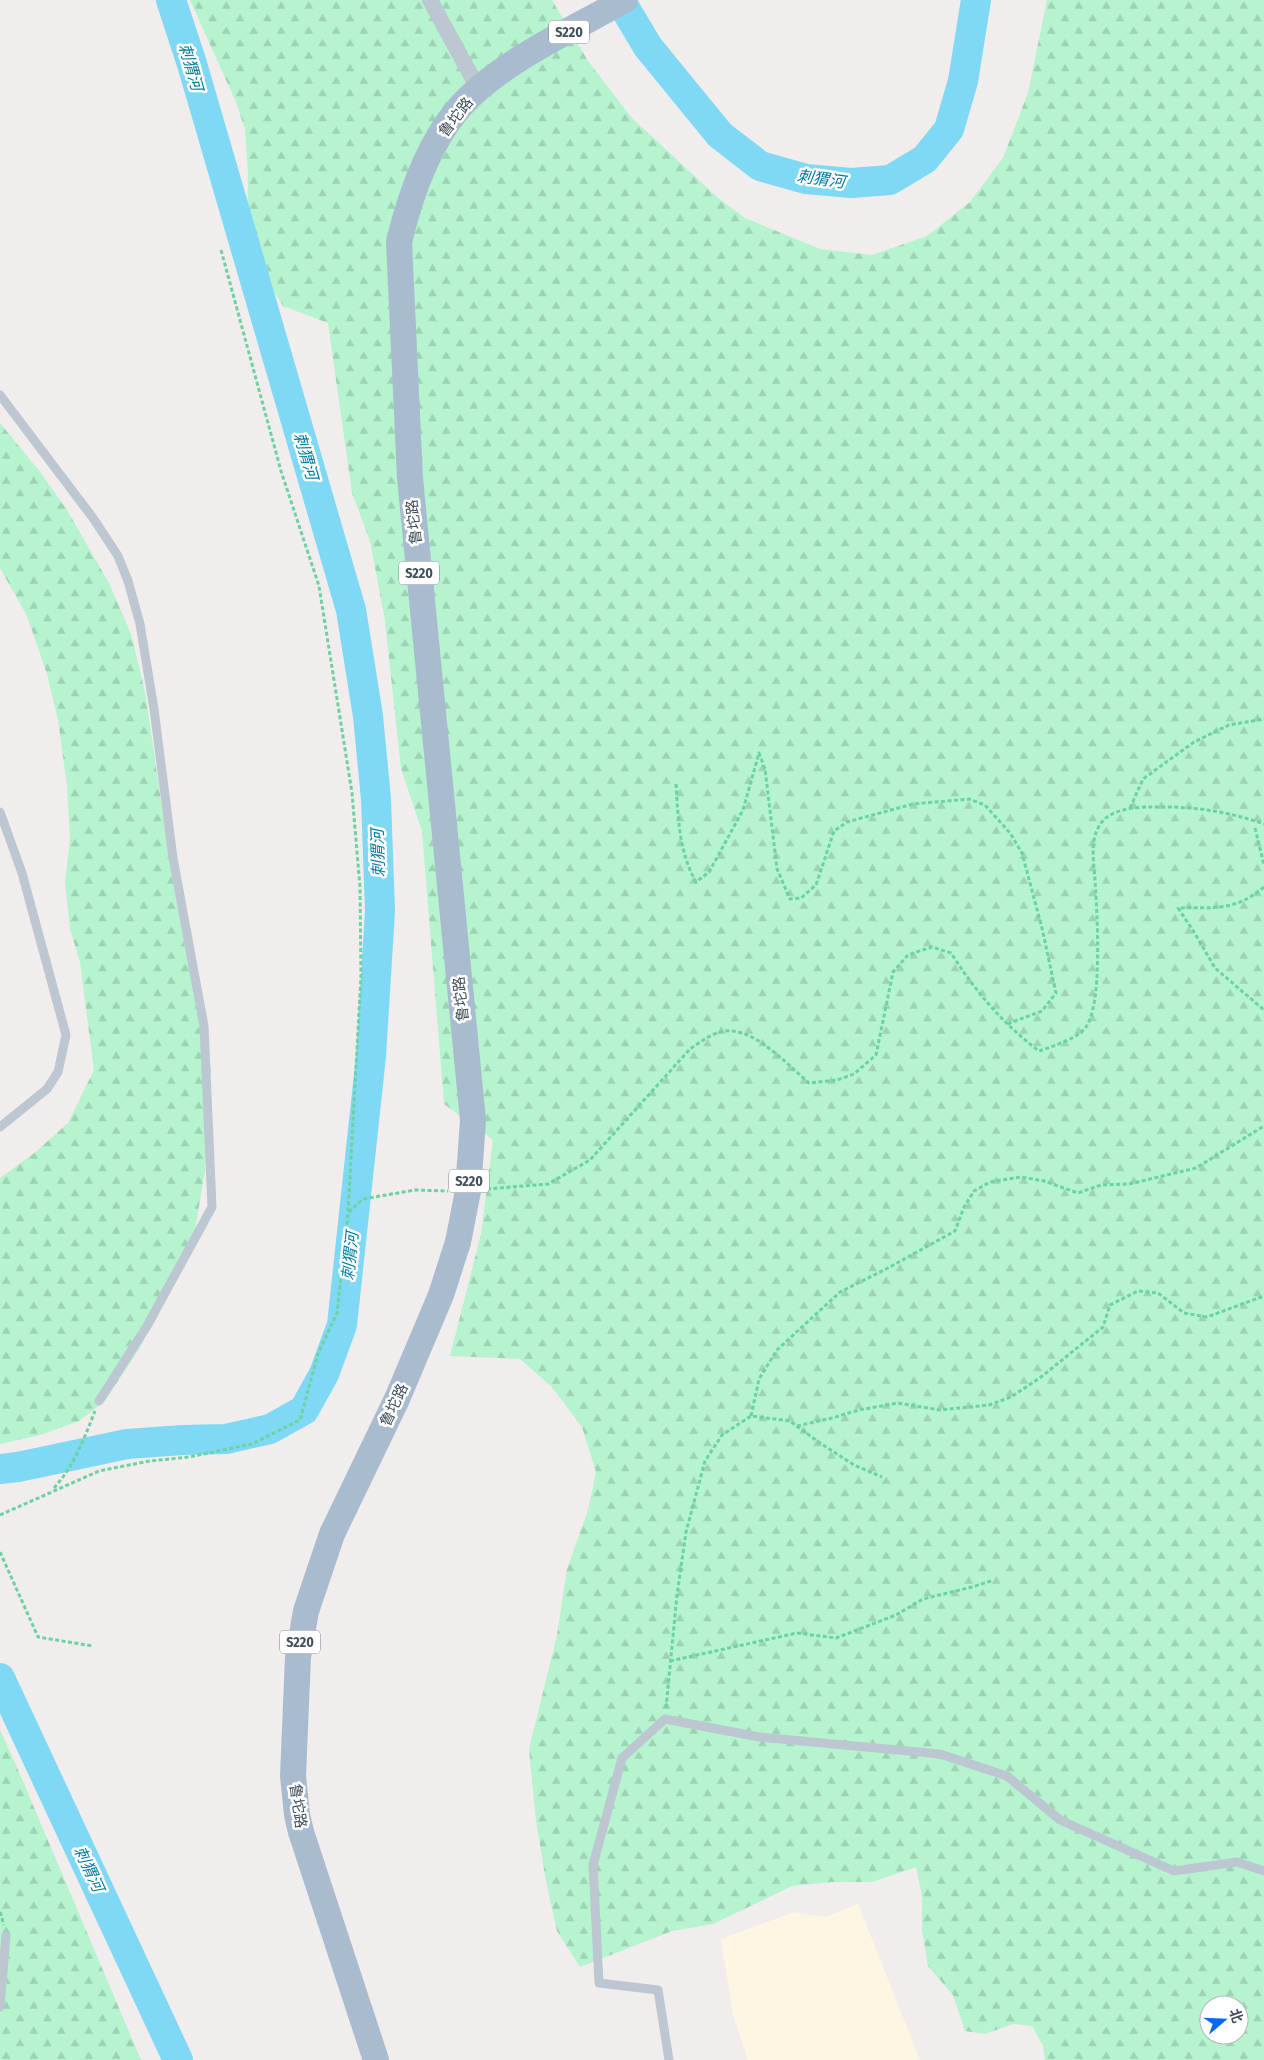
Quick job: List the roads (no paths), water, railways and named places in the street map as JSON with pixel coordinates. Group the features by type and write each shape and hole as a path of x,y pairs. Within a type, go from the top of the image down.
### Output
{"main road":[{"name":"鲁坨路","path":"376,2060 301,1832 297,1815 293,1776 298,1657 306,1611 332,1534 397,1399 441,1295 458,1242 468,1191 473,1120 410,478 399,242 408,206 421,173 438,139 459,108 513,63 625,0"}],"street":[{"path":"430,0 479,90"}],"lane":[{"path":"0,395 93,518 118,556 128,582 140,624 154,709 173,858 204,1026 212,1206 147,1326 99,1401"},
{"path":"0,812 22,873 66,1035 58,1072 47,1089 0,1127"},
{"path":"669,2060 658,1990 599,1984 593,1865 622,1758 665,1719 759,1737 940,1754 1007,1776 1060,1820 1174,1871 1237,1862 1264,1870"},
{"path":"0,2007 6,1936"}],"waterway":[{"name":"刺猬河","path":"0,1469 18,1467 127,1444 226,1439 270,1429 304,1410 324,1374 342,1325 371,1056 380,911 376,799 368,716 351,610 192,64 171,0"},
{"name":"刺猬河","path":"620,0 648,47 720,135 760,166 806,179 851,183 890,180 925,159 949,129 963,81 976,0"},
{"name":"刺猬河","path":"0,1678 178,2060"}]}
